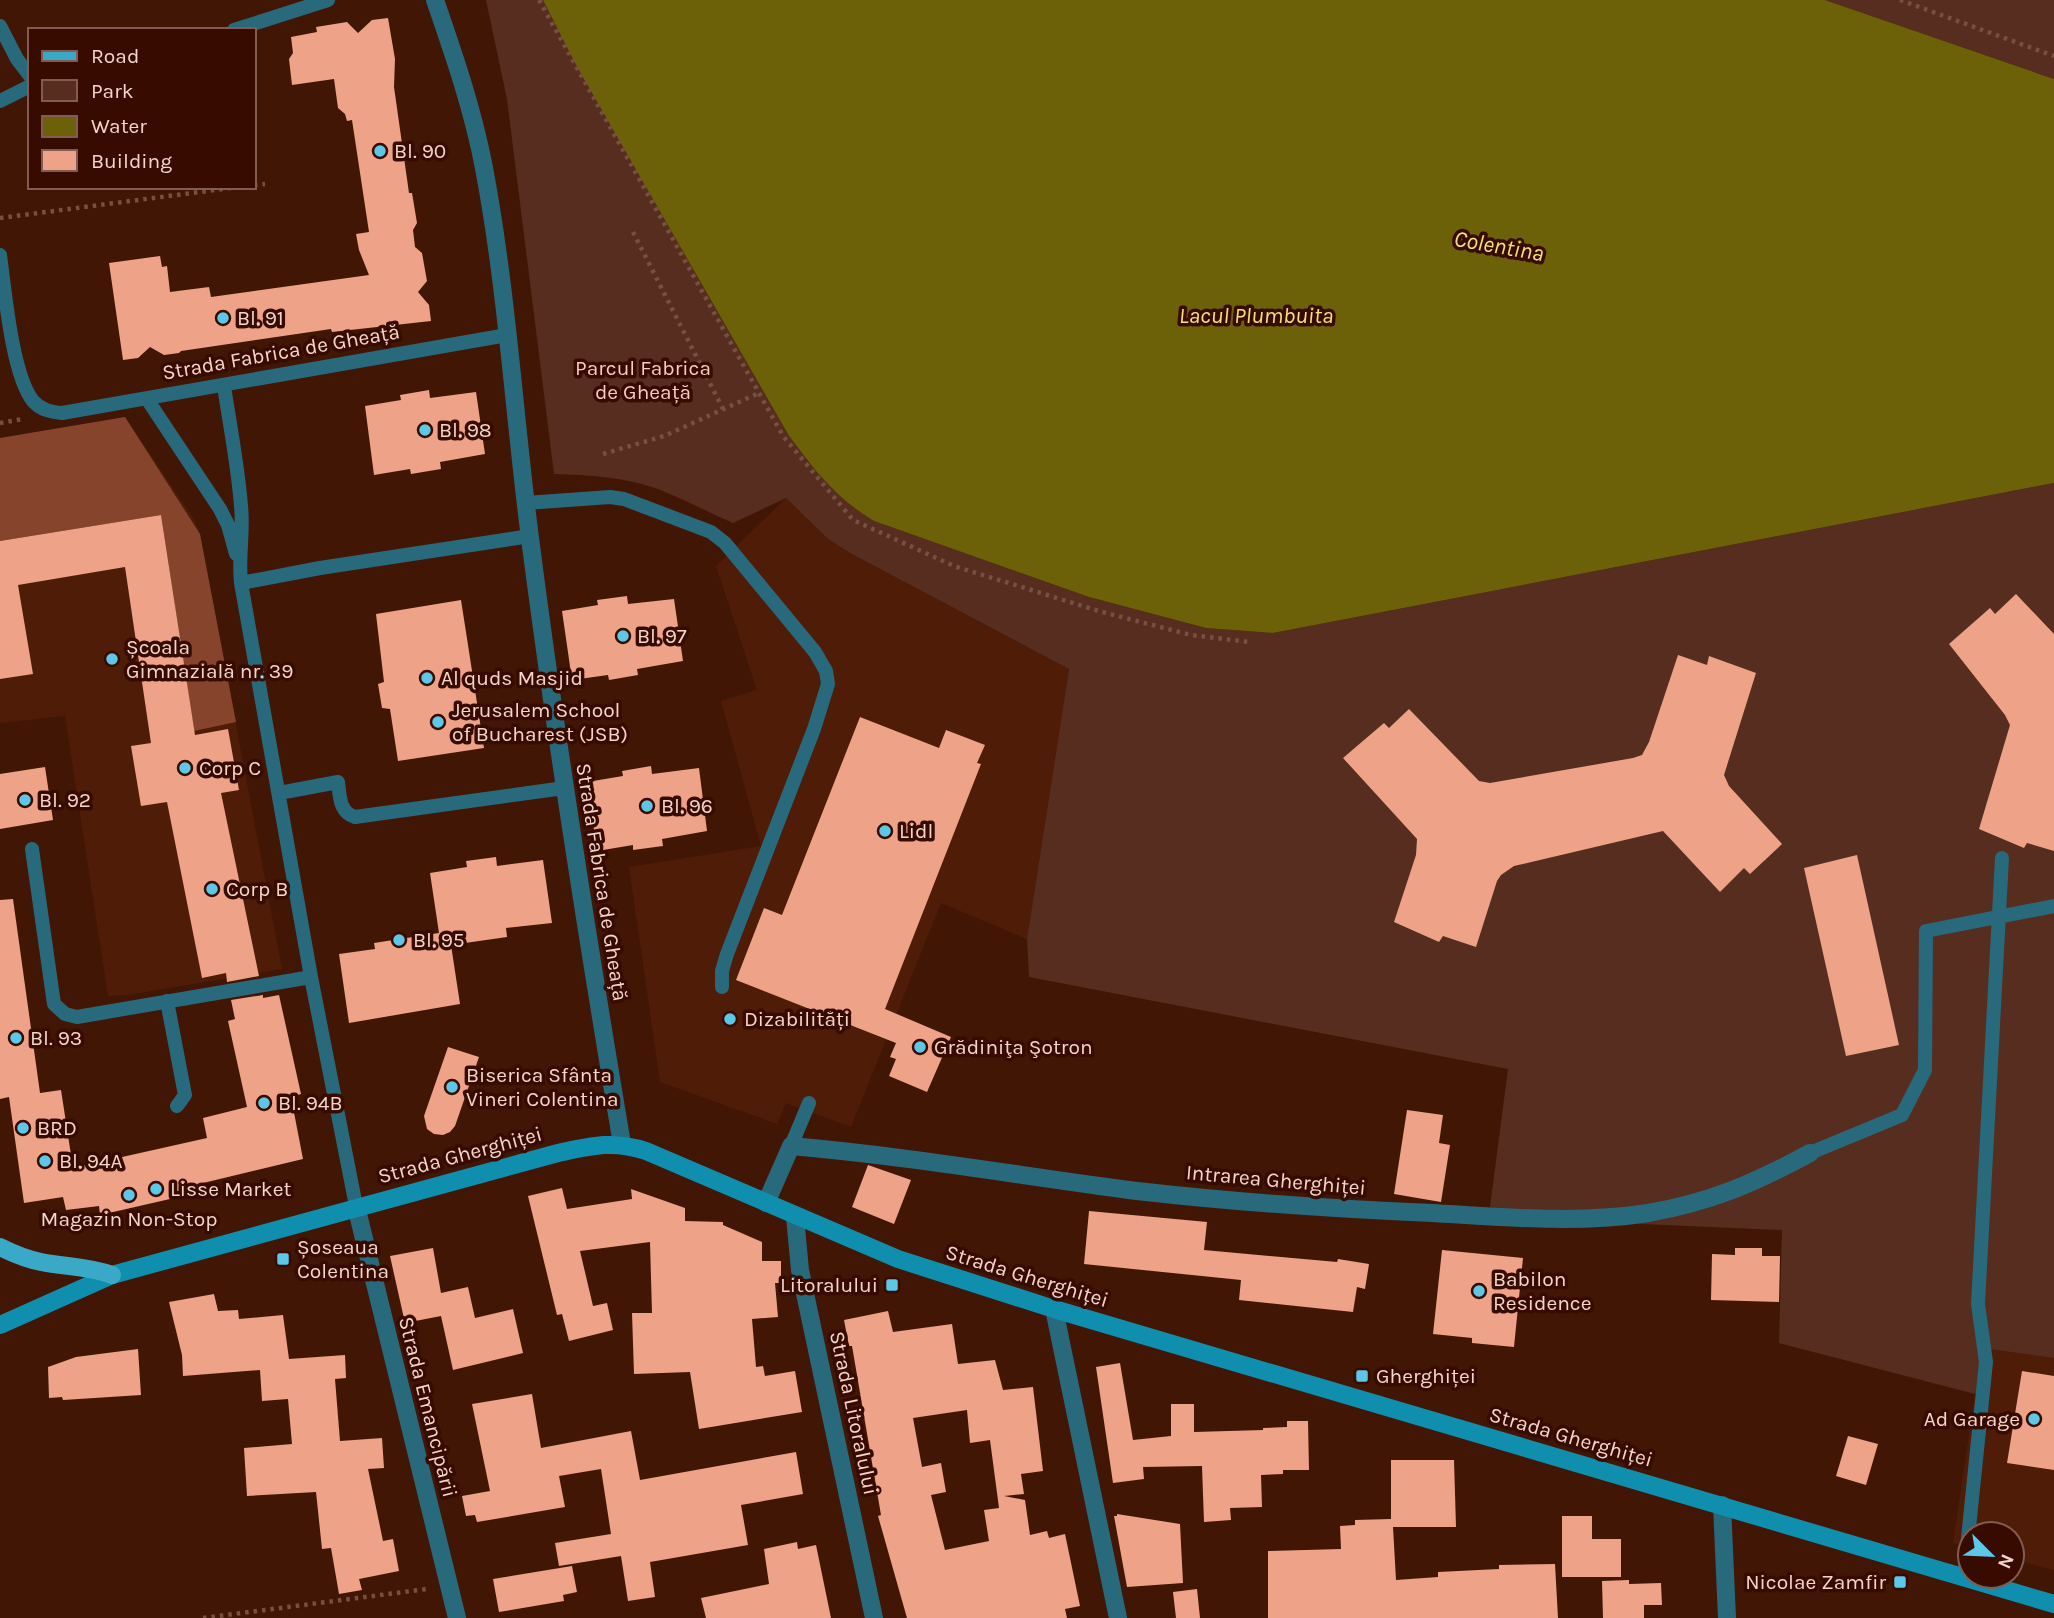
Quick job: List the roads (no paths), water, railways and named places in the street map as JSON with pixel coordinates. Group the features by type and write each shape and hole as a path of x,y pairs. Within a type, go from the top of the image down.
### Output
{"main road":[{"name":"Strada Gherghiței","path":"0,1325 112,1275 356,1206 558,1153 593,1145 622,1144 646,1151 898,1259 1054,1309 1956,1575"},
{"path":"0,1247 27,1259 94,1268 112,1275"},
{"name":"Strada Gherghiței","path":"2007,1590 2054,1604"}],"street":[{"name":"Strada Fabrica de Gheață","path":"435,0 456,60 484,169 564,788 622,1144"},
{"name":"Intrarea Gherghiței","path":"791,1146 866,1153 1139,1191 1370,1211 1575,1218 1646,1213 1716,1198 1811,1153"},
{"path":"766,1203 791,1146"},
{"name":"Strada Emancipării","path":"356,1206 457,1618"},
{"name":"Strada Litoralului","path":"795,1217 800,1270 874,1618"},
{"path":"1054,1309 1118,1618"},
{"path":"1722,1505 1727,1618"}],"lane":[{"path":"240,28 328,0"},
{"path":"0,26 17,59 28,73"},
{"path":"0,101 28,87"},
{"name":"Strada Fabrica de Gheață","path":"0,256 21,380 32,400 49,412 62,413 224,386 507,335"},
{"path":"224,386 241,505 242,545 239,566"},
{"path":"146,399 220,509 228,525 239,566 311,977 356,1206"},
{"path":"526,503 616,497 717,536 815,652 826,671 828,684 814,729 724,962 720,979 722,987"},
{"path":"241,583 320,568 530,536"},
{"path":"279,793 338,782 342,807 345,812 355,817 564,788"},
{"path":"32,849 54,1004 60,1010 77,1017 311,977"},
{"path":"1970,1520 1986,1362 1978,1304 2002,858"},
{"path":"1811,1153 1902,1115 1926,1070 1926,931 2054,906"},
{"path":"167,1001 185,1095 177,1106"},
{"path":"791,1146 809,1103"}],"water":[{"name":"Lacul Plumbuita","path":"543,0 1825,0 2054,79 2054,483 1273,633 1206,628 1089,597 874,521 848,503 827,483 789,436 577,67"}],"place":[{"name":"Bl. 90","path":"380,151"},
{"name":"Bl. 91","path":"223,318"},
{"name":"Bl. 98","path":"425,430"},
{"name":"Bl. 97","path":"623,636"},
{"name":"Școala Gimnazială nr. 39","path":"112,659"},
{"name":"Al quds Masjid","path":"427,678"},
{"name":"Jerusalem School of Bucharest (JSB)","path":"438,722"},
{"name":"Corp C","path":"185,768"},
{"name":"Bl. 92","path":"25,800"},
{"name":"Bl. 96","path":"647,806"},
{"name":"Lidl","path":"885,831"},
{"name":"Corp B","path":"212,889"},
{"name":"Bl. 95","path":"399,940"},
{"name":"Dizabilități","path":"730,1019"},
{"name":"Bl. 93","path":"16,1038"},
{"name":"Grădiniţa Şotron","path":"920,1047"},
{"name":"Biserica Sfânta Vineri Colentina","path":"452,1087"},
{"name":"Bl. 94B","path":"264,1103"},
{"name":"BRD","path":"23,1128"},
{"name":"Bl. 94A","path":"45,1161"},
{"name":"Lisse Market","path":"156,1189"},
{"name":"Magazin Non-Stop","path":"129,1195"},
{"name":"Șoseaua Colentina","path":"283,1259"},
{"name":"Litoralului","path":"892,1285"},
{"name":"Babilon Residence","path":"1479,1291"},
{"name":"Gherghiței","path":"1362,1376"},
{"name":"Ad Garage","path":"2034,1419"},
{"name":"Nicolae Zamfir","path":"1900,1582"}],"water label":[{"name":"Colentina","path":"1499,246"}],"park label":[{"name":"Parcul Fabrica de Gheață","path":"643,380"}]}
